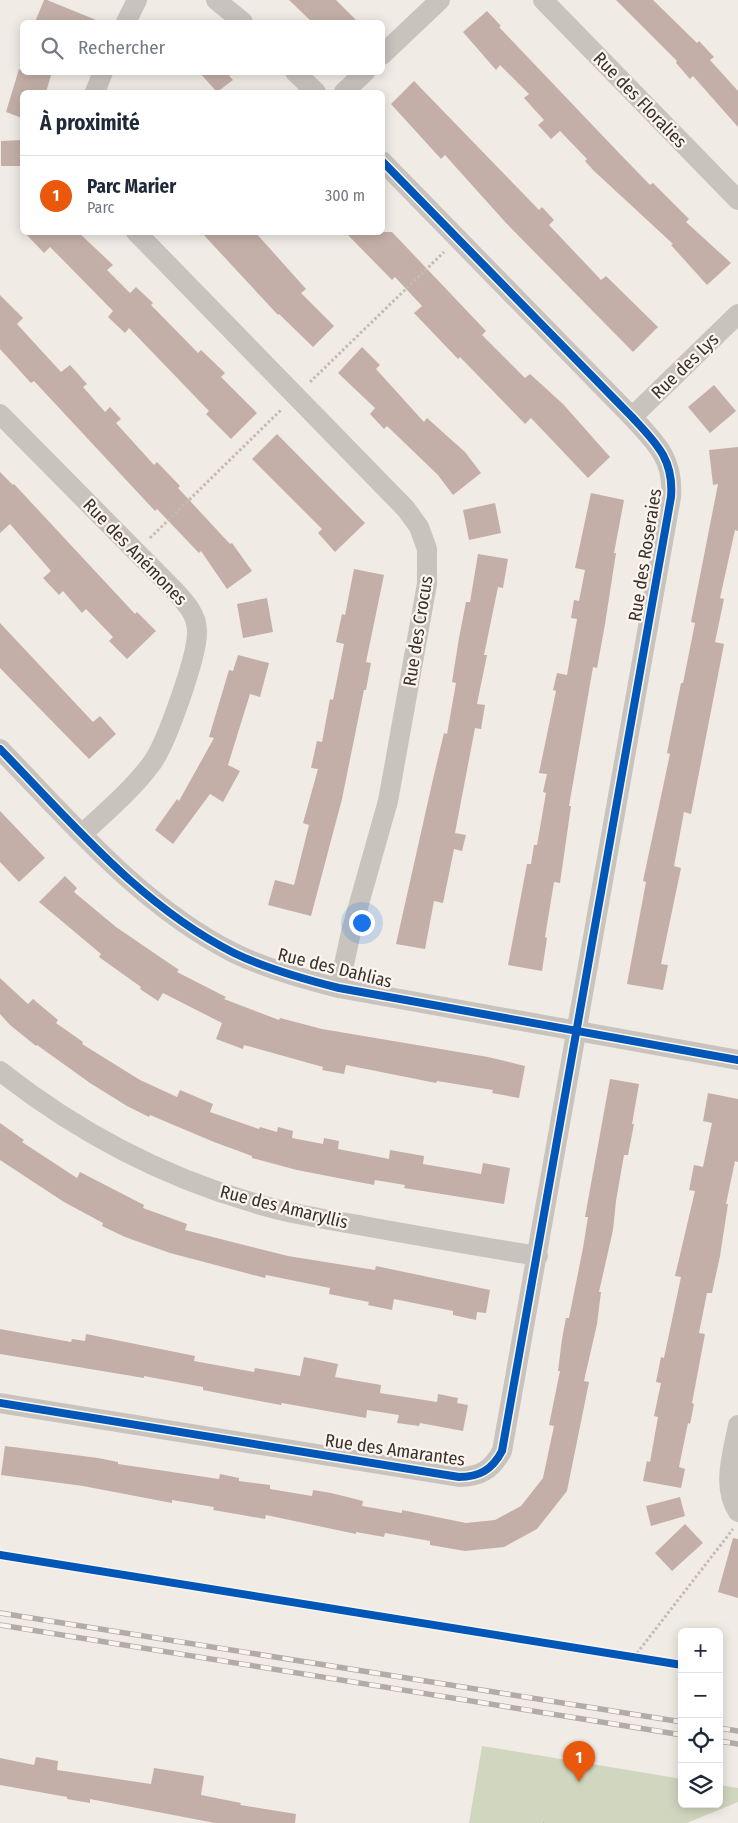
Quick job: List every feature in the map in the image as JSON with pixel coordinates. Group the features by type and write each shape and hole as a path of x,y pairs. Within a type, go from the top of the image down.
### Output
{"street":[{"path":"127,20 137,0"},
{"path":"216,0 241,20"},
{"path":"385,52 440,0"},
{"name":"Rue des Floralies","path":"543,0 738,200"},
{"path":"96,90 103,75"},
{"path":"298,75 314,90"},
{"path":"346,90 362,75"},
{"name":"Rue des Roseraies","path":"385,165 632,417 657,444 668,464 671,497 577,1031"},
{"name":"Rue des Crocus","path":"139,235 406,510 419,527 427,549 428,584 392,783 384,819 346,949 339,988"},
{"name":"Rue des Lys","path":"632,417 738,314"},
{"name":"Rue des Anémones","path":"0,414 180,597 190,610 198,630 193,656 173,718 153,762 116,803 82,834"},
{"name":"Rue des Dahlias","path":"0,749 82,834 147,896 205,937 236,954 268,967 339,988 738,1060"},
{"name":"Rue des Amarantes","path":"0,1402 448,1475 477,1475 492,1467 502,1452 577,1031"},
{"name":"Rue des Amaryllis","path":"0,1072 38,1100 100,1139 164,1171 252,1203 312,1217 538,1256"},
{"path":"736,1520 730,1488 738,1425"}],"path":[{"path":"306,386 448,248"},
{"path":"146,542 286,405"},
{"path":"634,1657 736,1520"},
{"path":"625,1656 644,1659"}],"green space":[{"path":"482,1746 678,1778 678,1808 723,1808 723,1786 738,1788 738,1802 687,1823 469,1823"}],"building":[{"path":"44,0 47,0 96,20 36,20"},
{"path":"289,0 336,0 356,20 310,20"},
{"path":"616,0 653,0 697,43 699,41 714,57 710,60 738,91 738,127 693,76 690,79 676,63 677,61"},
{"path":"487,11 501,26 499,27 650,185 653,183 689,219 686,222 731,263 707,285 671,245 673,244 593,170 585,161 587,159 560,131 551,139 538,125 544,120 524,98 529,94 500,65 496,70 463,32"},
{"path":"19,69 20,75 51,75 47,90 20,90 20,117 6,112"},
{"path":"202,75 229,75 233,80 220,90 215,90"},
{"path":"414,81 539,210 542,207 554,220 549,225 601,280 606,276 658,327 633,352 506,223 445,155 441,159 391,104"},
{"path":"20,140 20,166 1,166 1,141"},
{"path":"385,232 392,232 486,331 482,335 525,378 530,374 563,404 610,457 588,478 531,418 525,424 460,357 458,359 414,313 422,306 395,277 392,280 348,235 385,235"},
{"path":"27,235 81,235 113,265 107,270 130,293 136,287 153,303 151,305 198,353 201,350 225,373 221,377 257,413 231,439 206,414 209,411 129,328 125,333 108,317 113,311 50,247 44,253"},
{"path":"204,235 258,235 306,289 301,293 334,326 313,347 278,315"},
{"path":"0,295 23,318 17,324 61,372 70,365 87,384 83,387 105,412 110,407 121,419 116,423 154,465 157,462 180,486 178,488 230,544 232,543 252,571 227,589 201,551 199,553 157,509 155,511 34,381 31,383 0,349"},
{"path":"362,347 380,365 376,369 424,422 427,418 465,452 481,473 453,495 438,475 387,426 384,429 370,414 375,408 338,373"},
{"path":"714,385 736,411 710,433 688,407"},
{"path":"277,434 365,523 335,552 318,533 322,529 252,459"},
{"path":"738,447 738,531 735,530 720,598 724,599 715,642 724,644 691,814 684,812 674,866 681,868 661,964 668,965 663,990 627,984 646,882 643,881 670,754 667,753 681,683 683,683 695,623 691,622 718,484 713,485 709,450"},
{"path":"0,472 14,484 135,614 137,612 156,631 127,659 109,641 113,637 86,609 82,613 63,591 59,595 43,578 51,571 10,524 0,533"},
{"path":"591,493 624,500 614,553 616,553 605,624 597,668 593,667 569,806 571,806 560,883 554,882 545,937 547,938 542,971 508,965 527,864 531,864 534,845 537,845 546,793 543,792 547,774 539,773 556,691 553,690 557,673 567,675 577,619 571,618 574,600 579,601 585,570 575,568"},
{"path":"495,503 501,533 469,540 463,510"},
{"path":"478,554 508,559 503,588 498,587 484,655 487,655 477,704 485,705 481,729 475,728 455,833 466,835 462,851 454,849 443,903 434,901 425,949 396,944 444,733 447,734 456,683 452,682 459,638 466,602 470,602"},
{"path":"354,569 384,575 366,662 371,663 366,690 364,690 342,799 311,916 268,905 275,880 294,885 309,825 303,823 318,769 311,768 317,741 322,742 330,699 333,700 344,644 336,642 342,614 345,615"},
{"path":"267,598 273,632 243,638 237,604"},
{"path":"0,623 93,722 100,716 116,734 89,759 0,668"},
{"path":"238,655 269,663 260,697 250,694 228,765 240,771 223,802 210,794 173,844 155,830 177,799 179,801 214,738 209,737 229,670 233,671"},
{"path":"0,811 45,858 19,882 0,862"},
{"path":"65,876 77,888 74,892 116,927 179,970 177,972 226,997 224,999 279,1020 280,1018 322,1029 488,1057 525,1066 519,1098 492,1093 493,1090 437,1081 436,1083 346,1065 344,1074 322,1070 323,1067 244,1045 243,1049 216,1039 222,1023 163,993 158,1001 99,957 101,954 39,902"},
{"path":"0,978 28,1004 33,999 58,1020 56,1023 83,1042 82,1044 140,1080 177,1097 180,1090 213,1104 210,1112 259,1129 260,1127 277,1132 278,1127 293,1131 292,1138 323,1144 324,1138 339,1141 338,1149 389,1159 390,1150 424,1156 423,1164 481,1174 483,1163 510,1168 504,1204 404,1188 405,1185 375,1180 374,1185 297,1170 252,1158 252,1156 150,1115 149,1117 90,1083 36,1046 10,1025 0,1014"},
{"path":"610,1079 639,1084 632,1124 634,1124 628,1155 624,1155 613,1230 599,1292 601,1292 597,1324 584,1381 589,1382 567,1491 537,1529 504,1547 465,1551 430,1545 430,1541 385,1533 384,1537 356,1532 356,1534 266,1515 265,1519 213,1510 214,1507 172,1500 172,1503 83,1486 1,1475 5,1446 98,1458 118,1462 118,1464 219,1479 220,1474 239,1478 239,1481 270,1485 270,1489 312,1496 313,1490 331,1493 363,1501 362,1506 402,1513 402,1510 466,1523 495,1520 521,1506 543,1478 554,1426 549,1425 560,1371 558,1371 562,1339 566,1318 569,1318 583,1248 588,1217 585,1217"},
{"path":"708,1093 738,1099 738,1162 735,1161 726,1204 728,1204 720,1256 712,1293 707,1293 699,1333 705,1334 692,1403 694,1404 679,1467 685,1469 681,1488 643,1481 647,1461 650,1462 658,1417 654,1416 661,1383 656,1382 661,1357 664,1358 681,1277 675,1276 695,1191 689,1190 694,1165 703,1167 712,1123 703,1121"},
{"path":"0,1123 24,1140 22,1142 77,1178 80,1172 144,1205 143,1208 187,1224 185,1230 288,1256 375,1270 376,1266 490,1290 486,1313 477,1312 476,1320 453,1315 453,1311 394,1299 392,1310 368,1305 369,1302 329,1294 330,1288 266,1275 265,1278 170,1253 125,1237 102,1226 103,1223 64,1202 0,1160"},
{"path":"0,1329 71,1342 72,1339 85,1341 86,1334 195,1356 194,1361 254,1372 255,1368 300,1376 304,1357 338,1364 335,1377 381,1385 380,1393 437,1402 438,1394 458,1398 457,1403 468,1405 463,1431 420,1423 419,1426 397,1423 399,1415 367,1410 366,1418 282,1403 281,1405 144,1376 144,1378 0,1354"},
{"path":"680,1497 685,1516 651,1526 646,1506"},
{"path":"685,1524 703,1543 672,1571 655,1553"},
{"path":"733,1538 738,1539 738,1598 718,1592"},
{"path":"36,1757 58,1761 57,1770 151,1784 154,1768 204,1776 201,1795 241,1803 240,1805 296,1814 295,1823 215,1823 90,1799 90,1803 67,1799 67,1797 0,1785 0,1758 34,1765"}],"railway":[{"path":"0,1613 678,1721"},
{"path":"0,1625 678,1734"},
{"path":"723,1729 738,1731"},
{"path":"723,1742 738,1744"}],"cycle path":[{"path":"0,1403 459,1477 473,1476 489,1468 502,1451 671,497 670,472 662,452 649,435 385,164"},
{"path":"0,749 81,834 138,887 168,912 200,934 247,959 285,973 339,988 738,1060"},
{"path":"0,1555 678,1664"}],"place":[{"name":"Parc Marier","path":"579,1782"}]}
